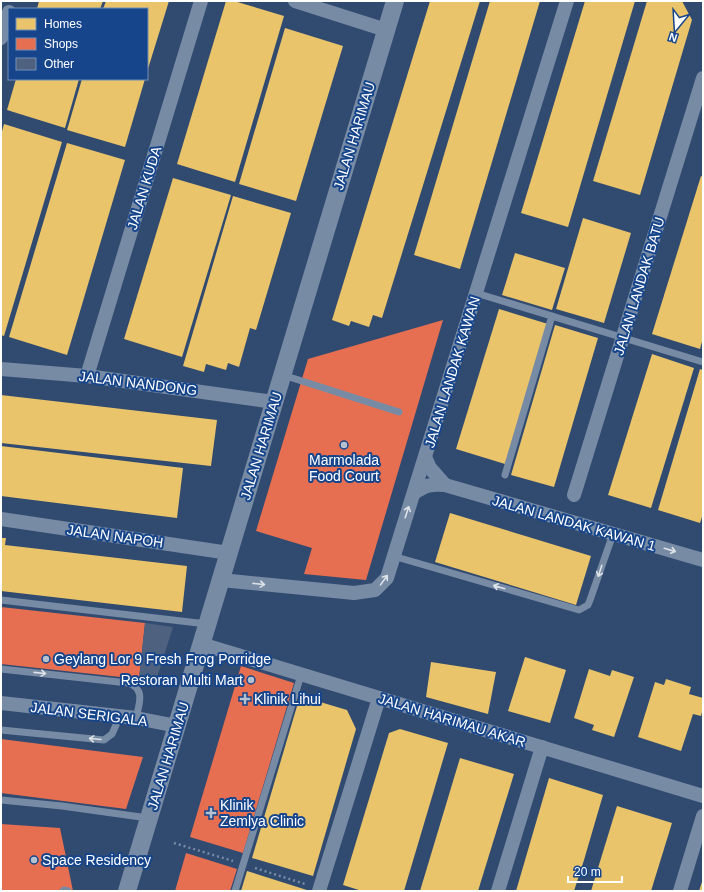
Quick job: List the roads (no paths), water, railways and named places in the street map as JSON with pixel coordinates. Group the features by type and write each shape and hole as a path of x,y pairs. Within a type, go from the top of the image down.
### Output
{"street":[{"name":"JALAN KUDA","path":"87,376 201,1"},
{"path":"295,1 386,30"},
{"name":"JALAN HARIMAU","path":"127,891 395,1"},
{"name":"JALAN LANDAK KAWAN","path":"221,580 354,594 375,590 387,578 567,1"},
{"path":"1,38 8,15"},
{"name":"JALAN LANDAK BATU","path":"574,495 703,78"},
{"name":"JALAN NANDONG","path":"1,369 87,376 274,402"},
{"path":"425,457 430,468 444,485"},
{"name":"JALAN LANDAK KAWAN 1","path":"414,493 424,486 432,484 444,485 703,560"},
{"name":"JALAN NAPOH","path":"1,519 229,552"},
{"name":"JALAN HARIMAU AKAR","path":"201,644 703,796"},
{"path":"322,890 379,698"},
{"name":"JALAN SERIGALA","path":"1,703 136,718 177,726"},
{"path":"498,891 542,747"},
{"path":"680,891 703,816"}],"lane":[{"path":"476,293 703,362"},
{"path":"505,475 552,316"},
{"path":"282,375 399,412"},
{"path":"393,556 579,610 588,605 613,534"},
{"path":"1,600 208,624"},
{"path":"1,669 128,683 137,688 140,693 136,718"},
{"path":"235,891 301,675"},
{"path":"1,730 104,740 112,734 120,716"},
{"path":"1,800 62,806 149,818"},
{"path":"63,891 68,891"}],"place":[{"name":"Marmolada Food Court","path":"344,445"},
{"name":"Geylang Lor 9 Fresh Frog Porridge","path":"46,659"},
{"name":"Restoran Multi Mart","path":"251,680"},
{"name":"Klinik Lihui","path":"245,699"},
{"name":"Klinik Zemlya Clinic","path":"211,813"},
{"name":"Space Residency","path":"34,860"}]}
